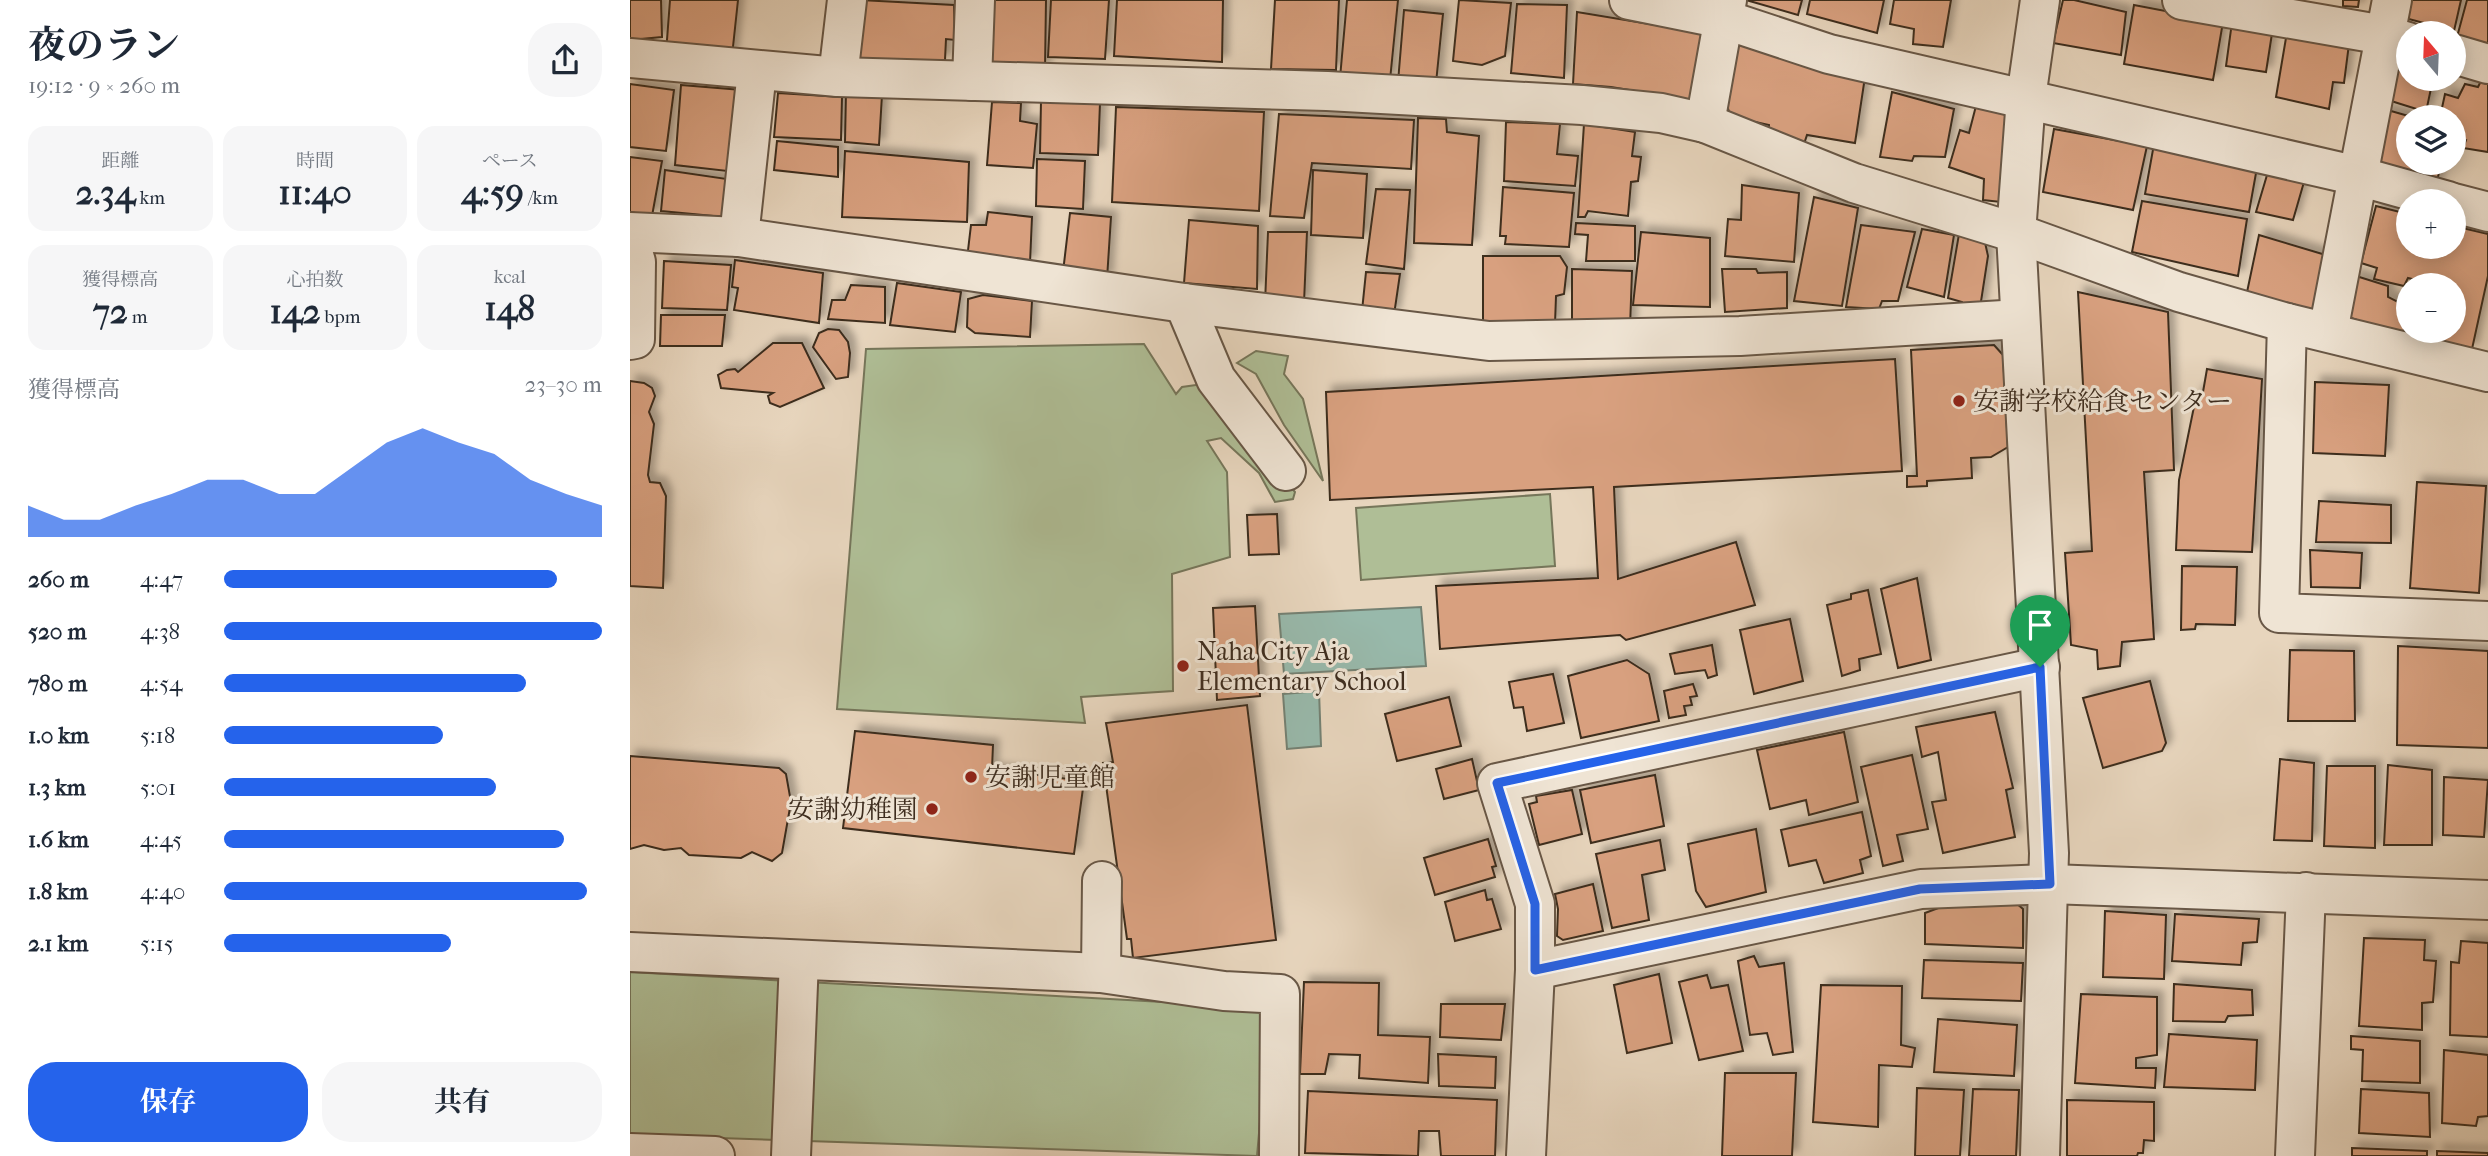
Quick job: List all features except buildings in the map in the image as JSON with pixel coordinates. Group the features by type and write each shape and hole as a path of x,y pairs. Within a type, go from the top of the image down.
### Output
{"street":[{"path":"838,77 847,0"},
{"path":"972,81 975,0"},
{"path":"1629,0 1725,9 1829,54 2026,98 2405,189"},
{"path":"2040,0 2026,98 2015,233 2050,884 2040,1156"},
{"path":"2182,0 2395,25 2358,176 2328,332"},
{"path":"1705,123 1725,9"},
{"path":"630,58 838,77 1327,91 1581,105 1661,113 1705,123 1854,183 2015,233 2179,292 2287,323 2488,372"},
{"path":"2466,58 2488,64"},
{"path":"739,237 757,71"},
{"path":"2466,206 2488,212"},
{"path":"630,232 739,237 1184,303 1489,341 1740,336 2020,319"},
{"path":"630,242 636,262 636,275 635,340 630,340"},
{"path":"1184,303 1216,379 1286,471"},
{"path":"2287,323 2279,613 2488,621"},
{"path":"1526,1156 1535,970 1535,904 1497,783 2040,667"},
{"path":"1101,973 1102,881"},
{"path":"1535,970 1920,889 2050,884 2488,900"},
{"path":"2295,1156 2306,892"},
{"path":"630,952 1101,973 1224,992 1280,994 1279,1156"},
{"path":"791,1156 799,960"},
{"path":"630,1153 715,1156"}],"shaded area":[{"path":"1144,344 1176,394 1182,387 1203,384 1295,492 1293,499 1275,502 1259,473 1221,438 1207,441 1227,472 1230,557 1172,574 1173,691 1081,697 1085,723 837,709 866,349"},
{"path":"1256,351 1288,356 1284,374 1303,399 1323,481 1284,425 1256,374 1237,363"},
{"path":"1550,494 1555,566 1361,580 1356,508"},
{"path":"1421,607 1426,666 1284,674 1279,614"},
{"path":"1319,691 1321,746 1287,749 1283,694"},
{"path":"630,972 1270,1008 1257,1156 630,1135"}],"place":[{"name":"安謝学校給食センター","path":"1959,401"},
{"name":"Naha City Aja Elementary School","path":"1183,666"},
{"name":"安謝児童館","path":"971,777"},
{"name":"安謝幼稚園","path":"932,809"}],"route":[{"path":"2040,667 2050,884 1920,889 1535,970 1535,904 1497,783 2040,667"}]}
